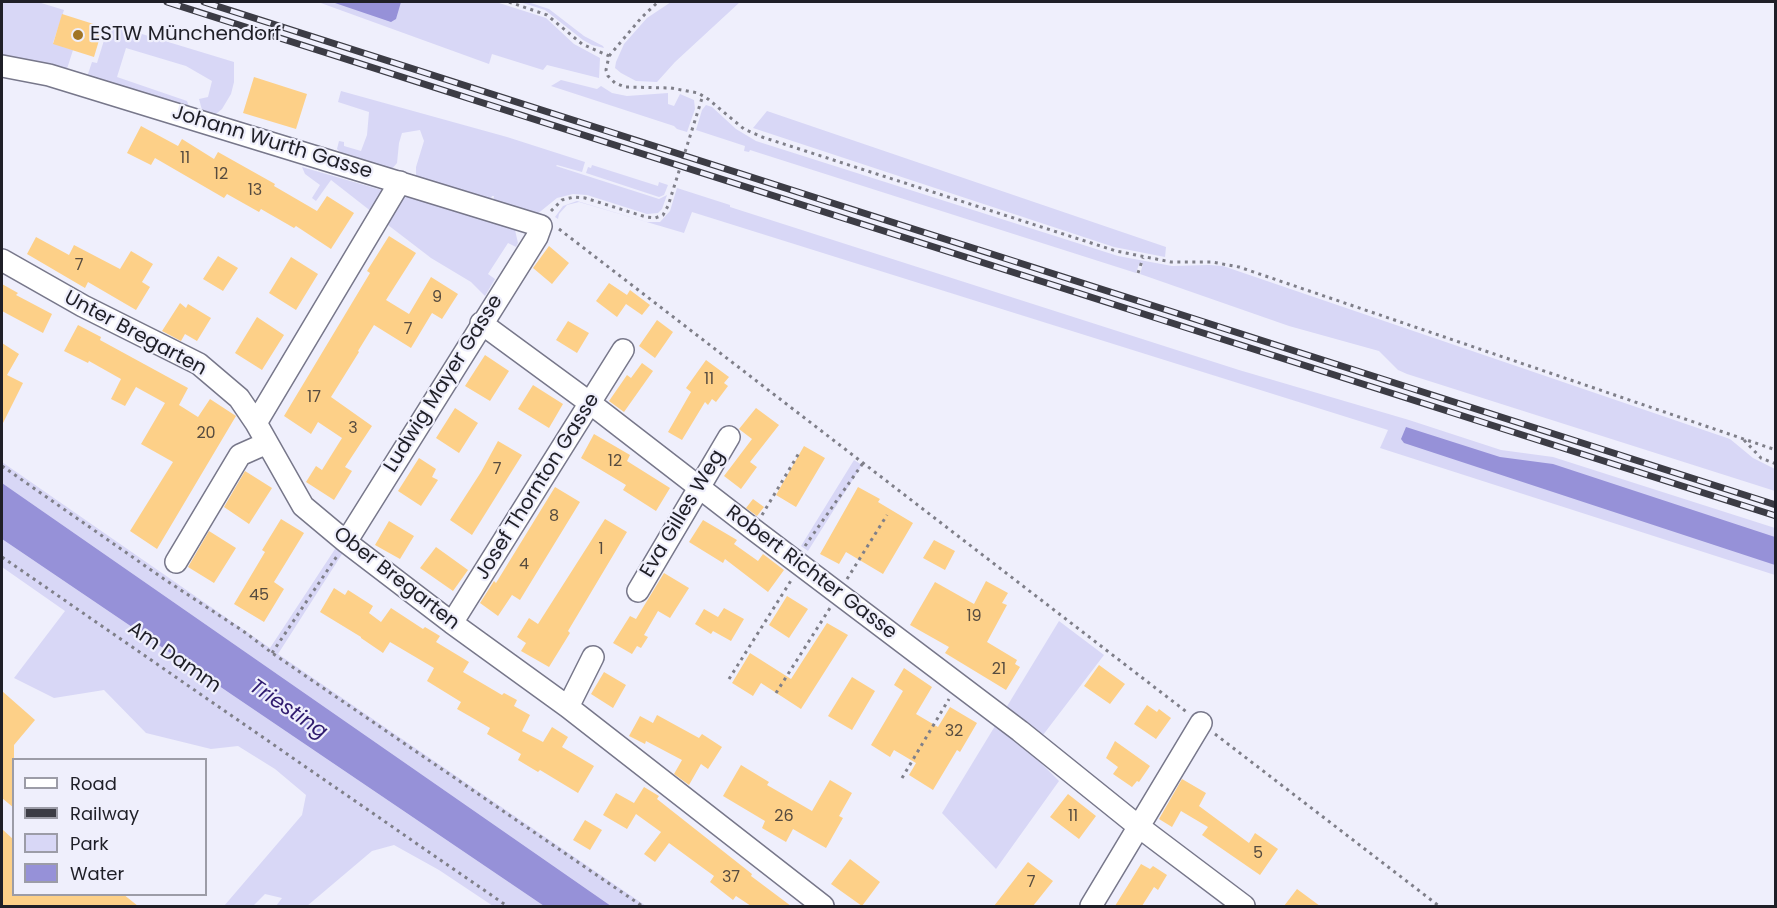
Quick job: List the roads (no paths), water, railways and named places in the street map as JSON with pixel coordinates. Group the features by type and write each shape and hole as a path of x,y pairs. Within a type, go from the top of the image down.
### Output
{"street":[{"name":"Johann Wurth Gasse","path":"2,66 49,75 541,226"},
{"path":"256,423 400,182"},
{"name":"Ludwig Mayer Gasse","path":"346,542 481,323 537,237 541,226"},
{"name":"Unter Bregarten","path":"2,260 83,306 199,364 239,398 256,423"},
{"name":"Robert Richter Gasse","path":"481,323 590,403 753,530 1020,731 1138,826 1244,906"},
{"name":"Josef Thornton Gasse","path":"453,623 623,350"},
{"name":"Ober Bregarten","path":"256,423 303,506 346,542 568,707 823,906"},
{"name":"Eva Gilles Weg","path":"638,591 729,437"},
{"path":"176,562 240,455 267,443"},
{"path":"568,707 593,657"},
{"path":"1091,906 1201,723"}],"water":[{"path":"332,2 401,2 396,19 391,22"},
{"path":"1406,427 1500,457 1553,464 1775,537 1775,565 1404,443 1401,439"},
{"name":"Triesting","path":"2,483 611,906 544,906 2,539"}],"railway":[{"path":"167,2 1776,516"},
{"path":"204,2 1776,505"}],"place":[{"name":"ESTW Münchendorf","path":"78,35"}]}
